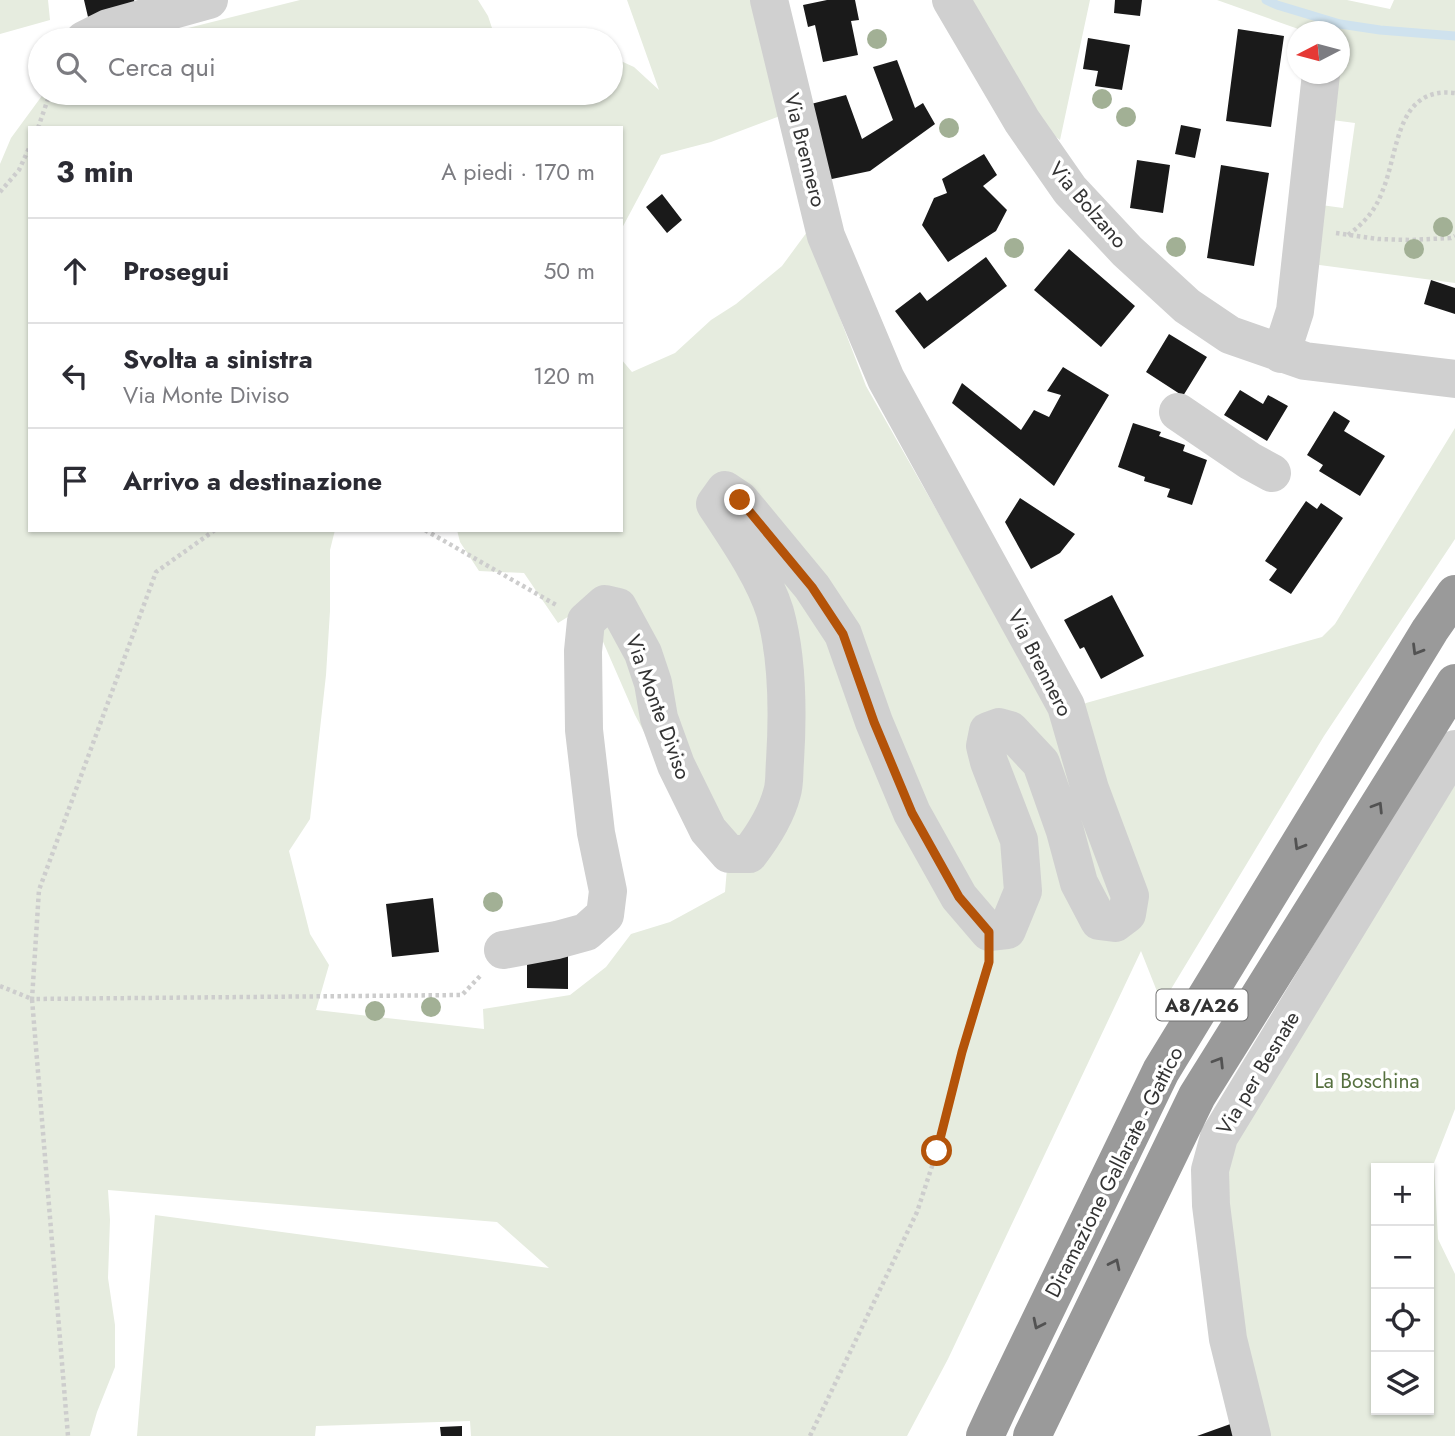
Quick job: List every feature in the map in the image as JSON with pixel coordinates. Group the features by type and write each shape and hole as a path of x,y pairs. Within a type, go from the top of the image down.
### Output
{"highway":[{"name":"Diramazione Gallarate - Gattico","path":"985,1436 1161,1071 1422,642 1455,594"},
{"name":"Diramazione Gallarate - Gattico","path":"1032,1436 1197,1096 1455,683"}],"street":[{"path":"106,28 209,0"},
{"name":"Via Brennero","path":"769,0 826,236 886,379 1066,706 1090,789 1130,896 1127,914 1115,923 1099,921 1079,883 1065,831 1041,763 1010,730 999,727 988,731 985,746 1019,840 1023,891 1007,930 989,932"},
{"name":"Via Bolzano","path":"951,0 1022,121 1070,190 1127,251 1187,306 1230,335 1305,361 1455,379"},
{"path":"1281,354 1295,311 1320,84"},
{"path":"1178,412 1272,473"},
{"name":"Via Monte Diviso","path":"586,621 605,604 618,607 643,653 653,683 659,718 676,765 708,830 729,854 749,854 767,831 783,792 787,694 774,611 757,571 715,504 725,490 740,500 812,587 843,634 874,722 912,813 959,897 989,932"},
{"path":"503,950 586,932 605,915 608,891 596,833 584,730 583,651 586,621"},
{"name":"Via per Besnate","path":"1252,1436 1228,1339 1211,1205 1210,1170 1219,1137 1455,749"}],"path":[{"path":"1455,93 1435,93 1416,102 1405,117 1397,137 1394,157 1382,193 1365,222 1348,235 1409,240 1455,236"},
{"path":"39,126 46,105"},
{"path":"0,192 19,170 28,150"},
{"path":"68,1436 32,999 38,890 156,572 212,532"},
{"path":"429,532 586,621"},
{"path":"810,1436 917,1212 937,1151 962,1052 989,962 989,932"},
{"path":"0,986 32,999 462,995 503,950"}],"green space":[{"path":"0,0 48,0 50,20 0,34"},
{"path":"300,0 478,0 492,28 188,28"},
{"path":"627,0 761,0 788,113 711,142 661,155 623,226 623,126 28,126 28,532 334,532 330,550 326,675 310,819 289,851 310,934 329,965 316,1010 484,1029 483,1009 570,995 606,967 631,934 670,922 725,892 727,868 666,773 635,715 587,605 558,623 524,573 479,571 460,542 458,532 623,532 623,361 632,372 675,353 711,320 736,304 782,266 807,232 866,386 1057,722 1086,703 1322,637 1335,624 1455,428 1455,539 1324,736 1162,1004 1141,951 948,1359 907,1436 471,1436 470,1421 316,1426 315,1436 137,1436 155,1215 549,1268 497,1222 108,1190 108,1278 115,1325 115,1367 90,1436 0,1436 0,164 11,138 35,105 623,105 623,62 634,67 659,90"},
{"path":"968,0 1090,0 1060,140 1045,129"},
{"path":"1217,0 1347,0 1390,9 1394,0 1455,0 1455,283 1312,264 1321,205 1343,208 1355,123 1332,120 1337,84 1350,84 1350,21 1287,21 1287,25"},
{"name":"La Boschina","path":"1455,785 1455,1109 1434,1163 1438,1239 1455,1274 1455,1436 1268,1436 1238,1303 1225,1152"}],"building":[{"path":"84,0 134,0 135,3 88,17"},
{"path":"827,0 855,0 859,20 851,21 858,55 823,62 815,25 808,27 803,5"},
{"path":"1115,0 1142,0 1140,16 1114,13"},
{"path":"1238,29 1284,36 1271,127 1226,121"},
{"path":"1088,38 1130,45 1122,90 1095,86 1098,71 1083,69"},
{"path":"897,60 915,108 923,103 935,124 870,171 827,180 811,104 846,95 862,139 893,120 873,67"},
{"path":"1181,125 1201,129 1195,158 1175,154"},
{"path":"984,154 997,175 983,186 1007,210 996,231 948,262 922,225 934,198 947,193 942,179"},
{"path":"1137,160 1170,165 1163,213 1130,208"},
{"path":"1221,165 1269,173 1254,266 1207,258"},
{"path":"662,194 682,220 667,233 646,207"},
{"path":"1069,249 1135,306 1101,347 1034,290"},
{"path":"986,257 1007,286 924,349 895,311 920,292 927,301"},
{"path":"1431,280 1455,288 1455,314 1424,304"},
{"path":"1169,334 1207,357 1183,396 1146,372"},
{"path":"1063,367 1109,395 1054,486 952,403 962,383 1021,430 1034,410 1049,417 1061,395 1047,391"},
{"path":"1240,390 1263,404 1268,395 1288,406 1267,441 1224,415"},
{"path":"1334,411 1350,421 1344,431 1385,456 1360,496 1319,471 1323,465 1307,455"},
{"path":"1133,423 1161,432 1159,436 1185,445 1183,451 1207,460 1192,505 1167,497 1170,489 1144,481 1145,477 1118,467"},
{"path":"1020,498 1075,534 1060,553 1031,569 1005,522"},
{"path":"1306,501 1317,509 1321,503 1343,518 1291,594 1269,580 1277,569 1265,561"},
{"path":"1112,595 1144,656 1101,679 1084,647 1080,649 1064,620"},
{"path":"433,898 439,952 392,957 386,904"},
{"path":"527,955 568,955 568,989 527,988"},
{"path":"1236,1422 1240,1436 1197,1436"},
{"path":"462,1426 462,1436 441,1436 440,1427"}],"waterway":[{"path":"1266,0 1340,24 1455,36"}],"route":[{"path":"740,500 812,587 843,634 874,722 912,813 959,897 989,932 989,962 962,1052 937,1151"}]}
